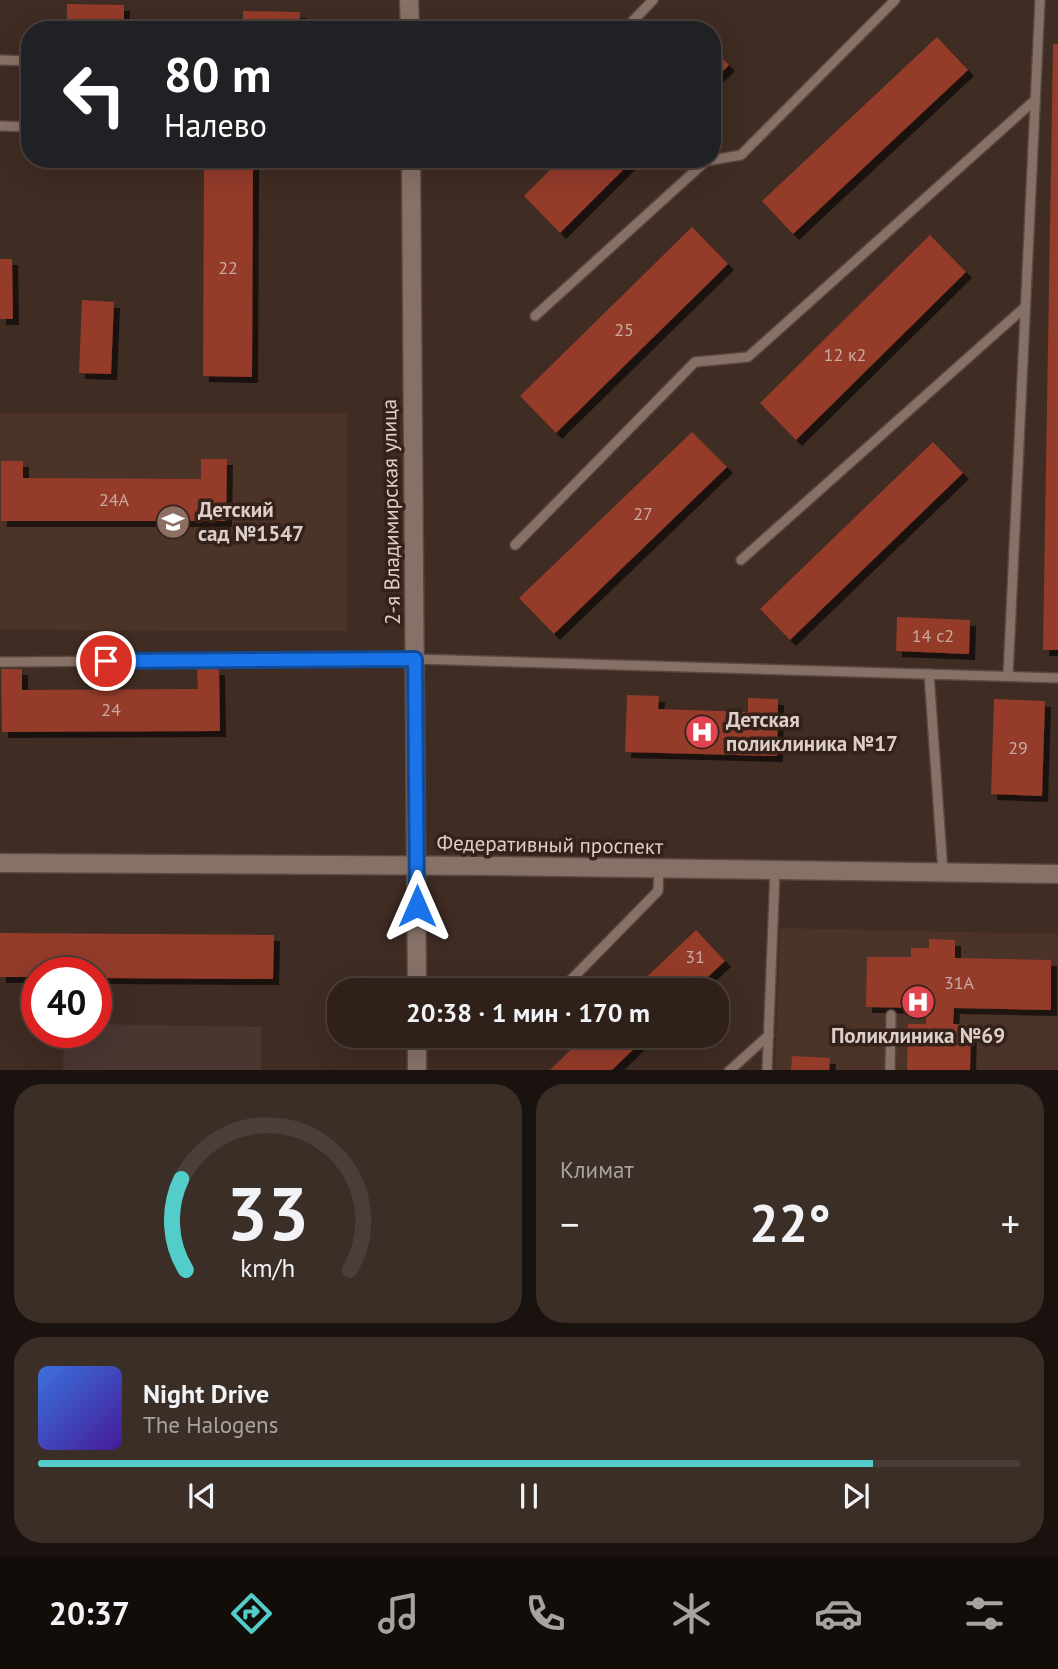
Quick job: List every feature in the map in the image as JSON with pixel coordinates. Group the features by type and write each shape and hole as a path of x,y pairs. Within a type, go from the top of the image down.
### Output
{"street":[{"path":"410,0 410,21"},
{"name":"2-я Владимирская улица","path":"411,168 417,978"},
{"name":"Федеративный проспект","path":"0,863 1058,874"},
{"path":"417,1048 417,1070"}],"lane":[{"path":"633,21 653,0"},
{"path":"721,158 741,155 895,0"},
{"path":"1008,676 1040,0"},
{"path":"0,60 21,61"},
{"path":"515,545 695,362 748,357 1035,100"},
{"path":"0,126 21,127"},
{"path":"535,316 698,168"},
{"path":"741,560 1025,307"},
{"path":"0,662 415,659 1058,678"},
{"path":"929,674 943,873"},
{"path":"573,978 658,891 659,869"},
{"path":"767,1070 775,871"},
{"path":"890,1070 891,1015"},
{"path":"729,1070 769,1035"}],"shaded area":[{"name":"Детский сад №1547","path":"0,413 347,413 347,631 0,630"},
{"name":"Поликлиника №69","path":"780,928 1058,934 1058,1070 775,1070"},
{"path":"112,1024 261,1027 261,1070 63,1070 64,1048 112,1048"}],"building":[{"path":"67,4 124,5 124,21 67,21"},
{"path":"243,11 300,12 300,21 243,21"},
{"path":"937,37 968,70 793,234 762,201"},
{"path":"1053,44 1058,44 1058,650 1043,650"},
{"path":"721,57 729,65 721,73"},
{"path":"204,168 253,168 252,377 203,376"},
{"path":"552,168 625,168 560,233 524,196"},
{"path":"692,227 728,264 556,433 520,396"},
{"path":"930,235 966,272 796,440 760,403"},
{"path":"0,259 12,259 13,319 0,319"},
{"path":"82,300 114,302 111,374 79,373"},
{"path":"692,432 727,467 554,634 519,598"},
{"path":"933,442 963,473 790,640 760,609"},
{"name":"Детский сад №1547","path":"201,459 227,459 226,521 1,521 1,461 23,461 23,478 201,479"},
{"path":"897,617 970,620 969,654 896,651"},
{"path":"1,669 22,669 22,690 198,689 197,669 219,669 220,731 2,732"},
{"name":"Детская поликлиника №17","path":"627,695 659,696 658,709 748,712 748,698 778,699 777,756 625,752"},
{"path":"994,699 1045,701 1042,796 991,794"},
{"path":"696,930 725,961 707,978 646,978"},
{"path":"0,933 274,935 273,979 112,978 112,957 21,957 21,977 0,977"},
{"path":"929,939 955,940 955,958 1051,960 1051,1010 954,1008 953,1024 971,1025 970,1070 907,1070 908,1024 926,1024 926,1008 866,1007 867,957 911,957 911,948 929,948"},
{"path":"573,1048 635,1048 612,1070 550,1070"},
{"path":"792,1056 830,1058 829,1070 791,1070"}],"place":[{"name":"Детский сад №1547","path":"173,522"},
{"name":"Детская поликлиника №17","path":"702,732"},
{"name":"Поликлиника №69","path":"918,1002"}],"route":[{"path":"106,661 415,659 417,906"}]}
